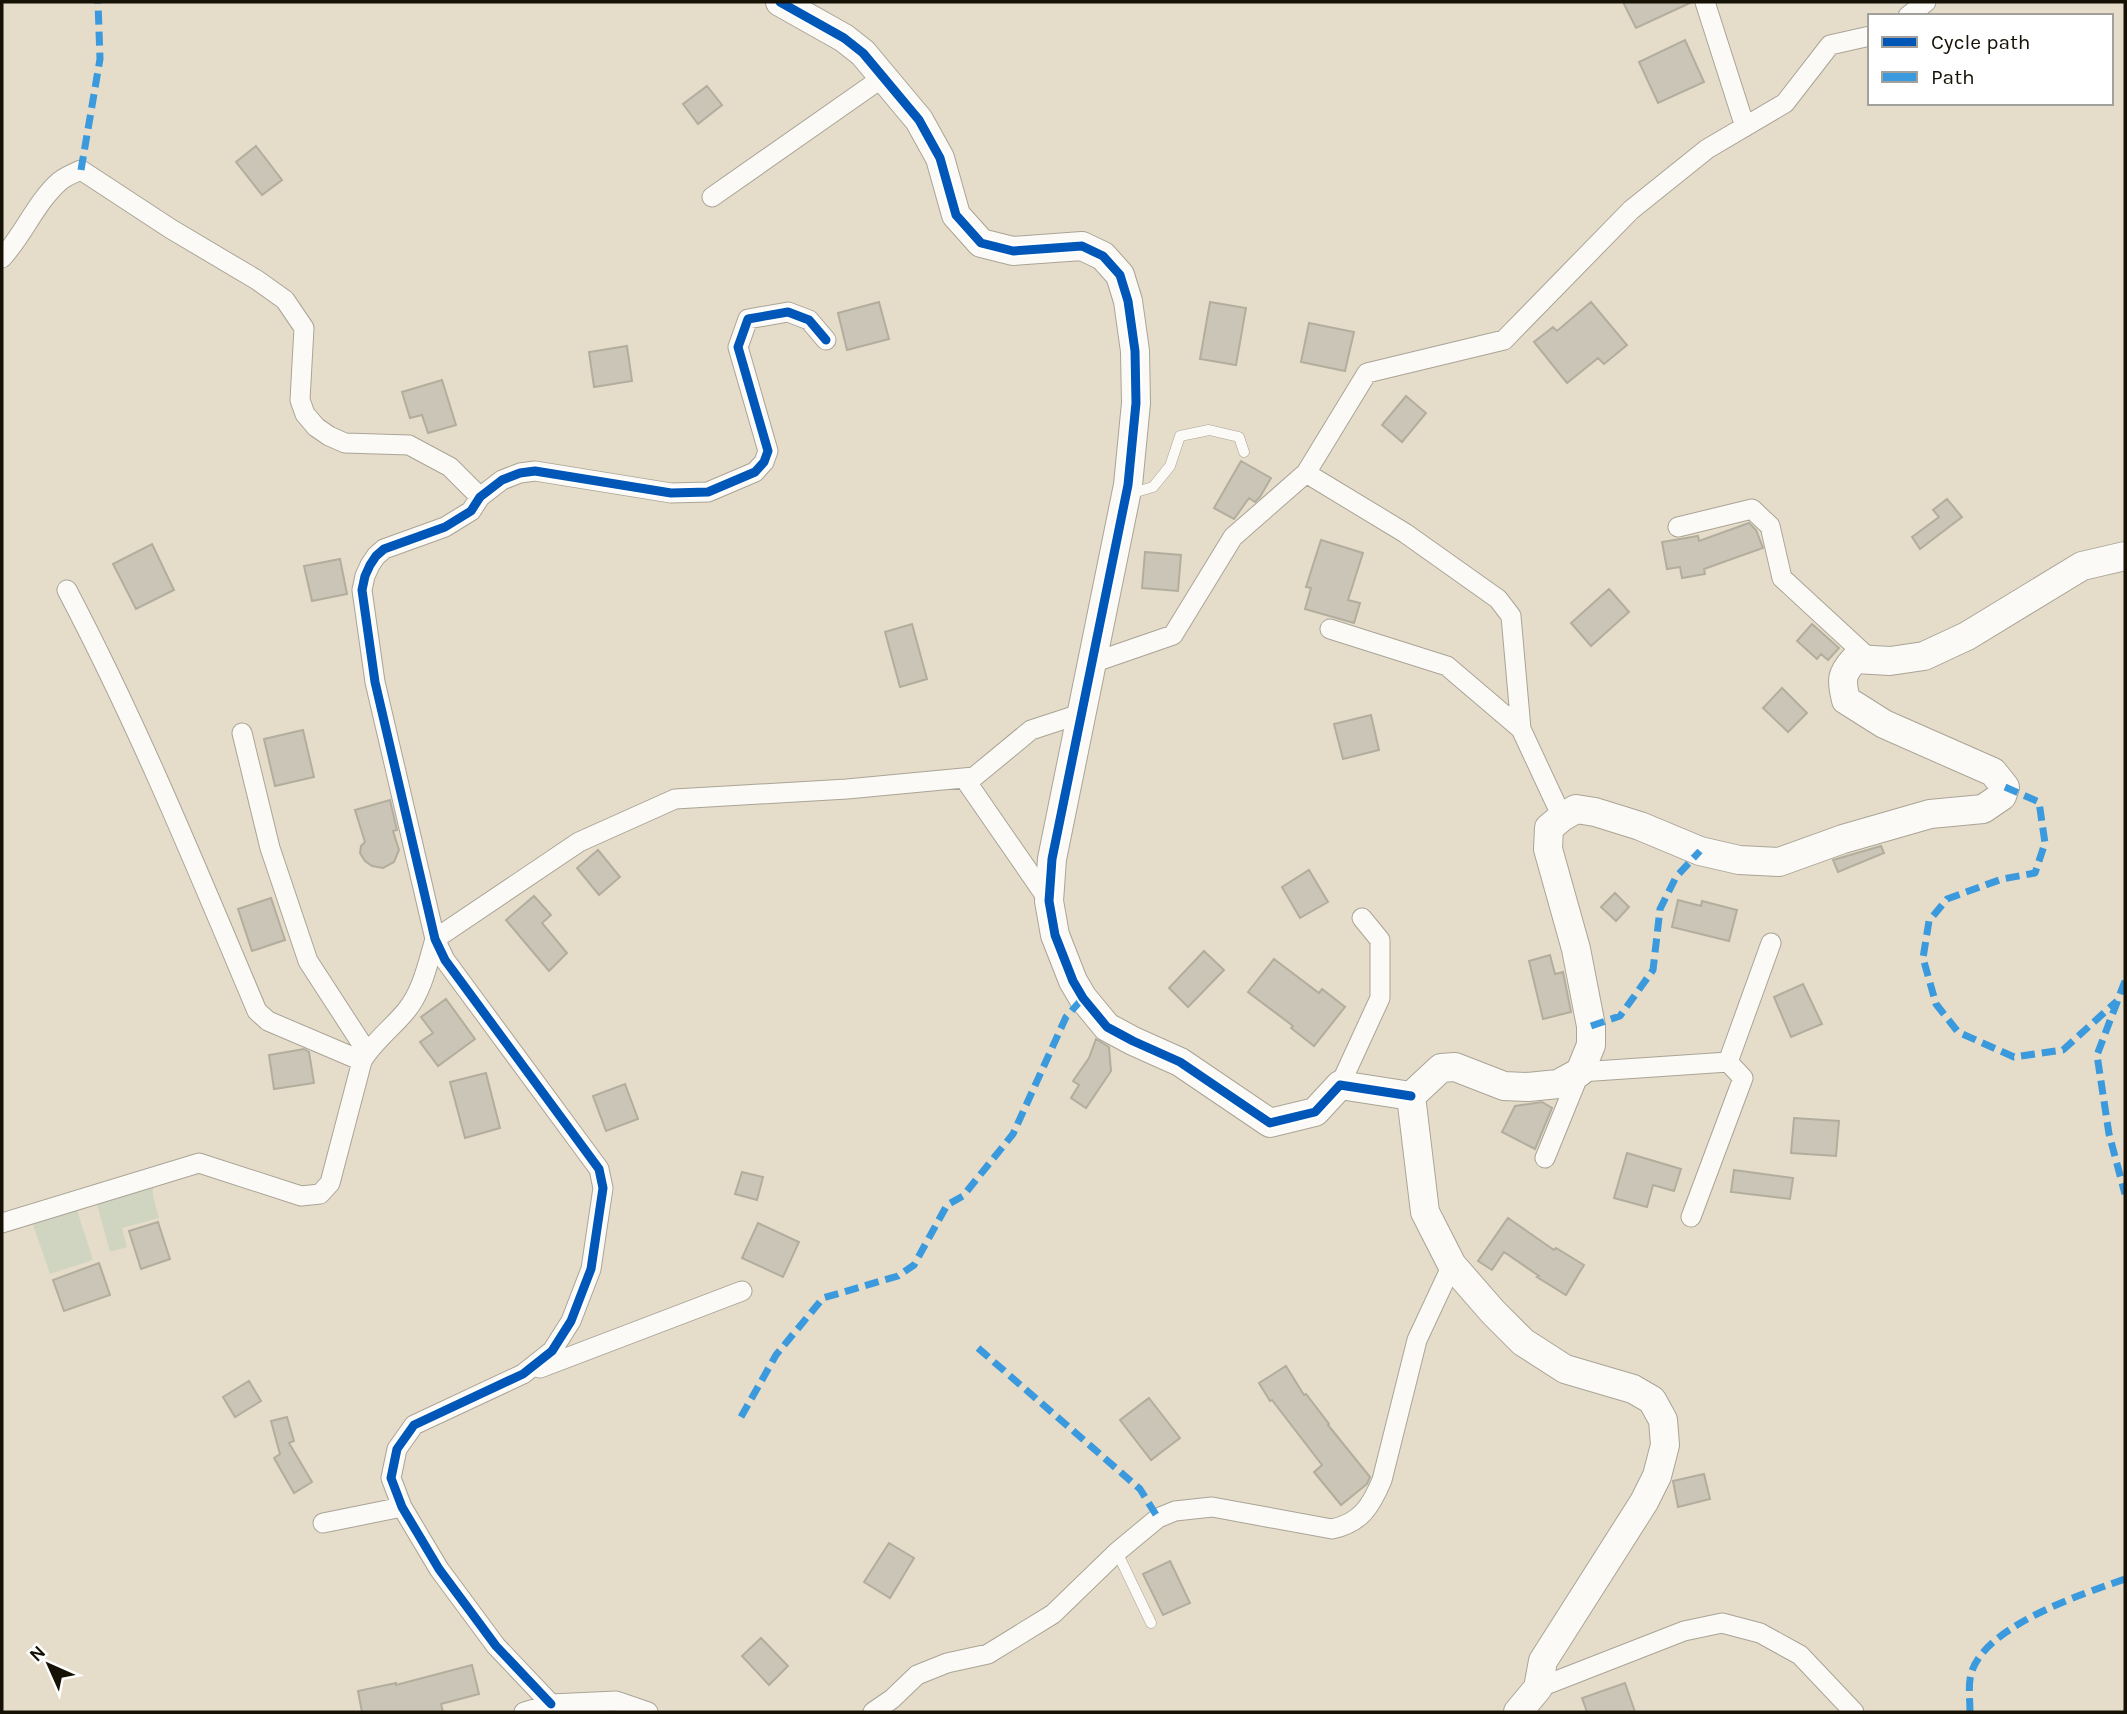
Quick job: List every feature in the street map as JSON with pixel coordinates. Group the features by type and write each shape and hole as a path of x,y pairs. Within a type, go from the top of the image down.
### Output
{"street":[{"path":"780,2 844,37 863,53 919,120 940,158 956,215 981,243 1013,251 1082,246 1103,256 1120,275 1128,301 1135,351 1136,403 1125,495 1052,859 1049,901 1055,935 1073,981 1083,998 1107,1027 1180,1062 1270,1123 1315,1112 1340,1085 1380,998 1380,940 1362,918"},
{"path":"1705,2 1745,127"},
{"path":"1911,14 1926,2"},
{"path":"1093,663 1173,635 1233,537 1306,473 1367,373 1504,340 1631,210 1707,149 1785,103 1830,45 1868,36"},
{"path":"712,197 882,78"},
{"path":"2,258 46,197 62,179 80,170 285,300 304,328 300,400 316,427 345,443 409,445 450,467 480,497"},
{"path":"523,1374 552,1351 571,1321 592,1269 603,1188 599,1169 445,961 435,939 375,682 362,590 365,576 376,556 384,549 445,527 471,511 480,497 502,480 520,473 535,471 671,494 708,492 755,472 768,452 738,347 747,319 788,312 809,320 825,340"},
{"path":"1306,473 1405,533 1499,599 1511,616 1521,729 1562,817"},
{"path":"1678,527 1752,509 1770,526 1782,578 1872,661"},
{"path":"1545,1158 1591,1045 1591,1026 1576,949 1548,849 1549,828 1576,809 1640,826 1700,851 1739,860 1779,862 1843,839 1930,814 1983,809 2002,796 2005,787 1993,772 1884,724 1846,700 1841,683 1846,669 1855,659 1890,661 1924,656 1967,636 2082,566 2125,556"},
{"path":"67,590 97,646 147,752 257,1011 268,1021 364,1057"},
{"path":"1330,629 1447,666 1521,729"},
{"path":"2,1223 200,1163 301,1196 320,1194 330,1183 364,1057 408,1009 424,977 435,939 579,842 676,799 847,789 974,777 1031,730 1083,713"},
{"path":"242,733 270,848 308,961 364,1057"},
{"path":"964,778 1049,901"},
{"path":"1728,1062 1771,943"},
{"path":"1411,1096 1441,1068 1455,1067 1504,1086 1528,1087 1558,1084 1580,1072 1728,1062"},
{"path":"1691,1217 1743,1078 1728,1062"},
{"path":"1340,1085 1411,1096"},
{"path":"1411,1096 1425,1213 1452,1265 1523,1342 1565,1369 1633,1389 1652,1400 1663,1420 1665,1445 1657,1476 1632,1522 1543,1661 1538,1688"},
{"path":"873,1712 892,1699 917,1675 947,1663 988,1654 1053,1614 1117,1552 1158,1518 1175,1511 1212,1507 1332,1529 1348,1525 1374,1497 1382,1480 1417,1340 1452,1265"},
{"path":"551,1704 496,1646 439,1569 402,1507 391,1478 397,1449 414,1425 523,1374 742,1291"},
{"path":"323,1523 402,1507"},
{"path":"1518,1712 1538,1688 1684,1631 1722,1623 1760,1633 1800,1655 1854,1712"},
{"path":"524,1712 551,1704 616,1700 648,1712"}],"lane":[{"path":"1125,495 1153,487 1170,466 1180,436 1209,430 1239,437 1244,452"},
{"path":"1117,1552 1151,1623"}],"green space":[{"path":"153,1185 159,1218 122,1228 127,1247 110,1252 96,1201"},
{"path":"76,1207 93,1260 50,1274 32,1222"}],"building":[{"path":"1623,2 1692,2 1636,28"},
{"path":"1685,40 1704,82 1658,103 1639,62"},
{"path":"707,86 722,105 698,124 683,104"},
{"path":"256,146 282,180 262,195 236,162"},
{"path":"879,302 889,339 847,350 838,313"},
{"path":"1210,302 1246,308 1236,365 1200,359"},
{"path":"1591,302 1627,345 1604,364 1598,358 1567,383 1534,342 1553,327 1557,331"},
{"path":"1309,323 1354,332 1345,371 1301,362"},
{"path":"627,346 632,381 594,387 589,352"},
{"path":"442,380 456,425 428,433 422,415 410,418 402,392"},
{"path":"1406,396 1426,413 1402,442 1382,425"},
{"path":"1241,461 1271,478 1260,497 1255,502 1249,498 1234,519 1214,508"},
{"path":"1947,499 1962,517 1920,549 1912,537 1939,517 1933,510"},
{"path":"1749,523 1756,530 1763,548 1704,569 1705,574 1682,578 1680,567 1667,569 1662,542 1698,536 1699,541"},
{"path":"1321,540 1363,553 1348,600 1360,603 1354,623 1305,609 1311,588 1306,587"},
{"path":"152,544 174,590 136,609 113,564"},
{"path":"1145,552 1181,555 1178,591 1142,588"},
{"path":"340,559 347,594 312,601 304,566"},
{"path":"1609,589 1629,612 1591,646 1571,623"},
{"path":"912,624 927,679 900,687 885,632"},
{"path":"1812,624 1839,648 1828,660 1821,654 1817,659 1797,641"},
{"path":"1782,688 1807,713 1788,732 1763,708"},
{"path":"1371,715 1379,750 1343,759 1334,724"},
{"path":"303,730 314,777 275,786 264,739"},
{"path":"390,800 397,830 393,831 399,850 394,862 383,868 372,866 360,853 365,842 355,810"},
{"path":"1881,846 1884,853 1838,872 1833,860"},
{"path":"598,850 620,877 599,895 577,868"},
{"path":"1309,870 1328,902 1300,918 1282,887"},
{"path":"1615,893 1629,907 1616,921 1601,907"},
{"path":"534,896 551,915 542,923 567,953 549,971 506,920"},
{"path":"271,898 285,940 252,951 238,909"},
{"path":"1678,900 1701,906 1702,901 1737,910 1729,941 1672,927"},
{"path":"1204,951 1224,970 1188,1007 1169,988"},
{"path":"1550,955 1555,974 1563,972 1571,1012 1543,1019 1529,961"},
{"path":"1274,959 1319,993 1322,989 1345,1007 1314,1046 1291,1028 1293,1026 1248,992"},
{"path":"1803,984 1822,1024 1791,1037 1774,997"},
{"path":"446,999 475,1039 438,1066 420,1042 433,1033 421,1017"},
{"path":"1096,1039 1109,1047 1111,1071 1086,1108 1071,1098 1079,1085 1073,1081 1089,1058"},
{"path":"304,1049 309,1052 314,1083 274,1089 269,1055"},
{"path":"486,1073 500,1128 465,1138 450,1082"},
{"path":"625,1084 638,1119 606,1131 593,1096"},
{"path":"1542,1102 1552,1108 1535,1149 1502,1132 1515,1106"},
{"path":"1794,1118 1839,1121 1836,1156 1791,1153"},
{"path":"1627,1153 1681,1169 1674,1191 1653,1185 1647,1207 1614,1198"},
{"path":"1734,1170 1793,1178 1790,1199 1731,1192"},
{"path":"742,1172 763,1177 757,1200 735,1194"},
{"path":"1508,1218 1554,1250 1556,1248 1584,1265 1566,1295 1504,1252 1492,1270 1478,1261"},
{"path":"158,1222 170,1259 141,1269 129,1231"},
{"path":"758,1223 799,1242 783,1277 742,1258"},
{"path":"99,1263 110,1295 64,1311 53,1280"},
{"path":"1286,1366 1304,1395 1306,1394 1370,1477 1367,1484 1341,1505 1314,1472 1322,1465 1272,1400 1270,1401 1259,1383"},
{"path":"249,1381 261,1401 235,1417 223,1397"},
{"path":"1149,1398 1180,1438 1151,1460 1120,1420"},
{"path":"287,1417 294,1441 289,1443 312,1482 294,1493 274,1458 280,1454 271,1421"},
{"path":"1704,1474 1710,1499 1678,1507 1673,1481"},
{"path":"889,1543 914,1558 890,1598 864,1582"},
{"path":"1170,1561 1190,1603 1163,1615 1143,1574"},
{"path":"761,1638 788,1666 769,1685 742,1656"},
{"path":"472,1665 479,1694 441,1704 443,1712 362,1712 358,1691 396,1685"},
{"path":"1625,1683 1635,1712 1587,1712 1582,1698"}],"marked path":[{"path":"81,170 100,59 98,2"},
{"path":"2005,787 2039,802 2045,843 2035,873 2002,879 1947,899 1929,921 1923,958 1936,1004 1958,1032 2014,1057 2063,1050 2117,1001"},
{"path":"1591,1026 1620,1016 1653,970 1660,909 1676,877 1700,851"},
{"path":"2125,981 2097,1055 2109,1134 2125,1194"},
{"path":"741,1417 776,1355 823,1298 898,1276 914,1265 947,1205 963,1196 1013,1134 1066,1017 1083,998"},
{"path":"978,1348 1140,1489 1158,1518"},
{"path":"1970,1712 1971,1674 1980,1657 1994,1641 2037,1614 2125,1579"}],"cycle path":[{"path":"780,2 844,38 863,53 919,120 940,158 956,215 981,243 1013,251 1082,246 1103,256 1120,275 1128,301 1135,351 1136,403 1128,485 1052,859 1049,901 1055,935 1073,981 1107,1027 1180,1062 1270,1123 1315,1112 1340,1085 1411,1096"},
{"path":"551,1704 496,1646 439,1569 402,1507 391,1478 397,1449 414,1425 523,1374 552,1351 571,1321 591,1269 603,1188 599,1169 445,960 435,939 375,682 362,590 370,565 384,549 445,527 471,511 480,497 502,480 520,473 535,471 671,493 708,492 755,472 764,462 768,451 738,347 748,319 788,312 809,320 826,340"}]}
